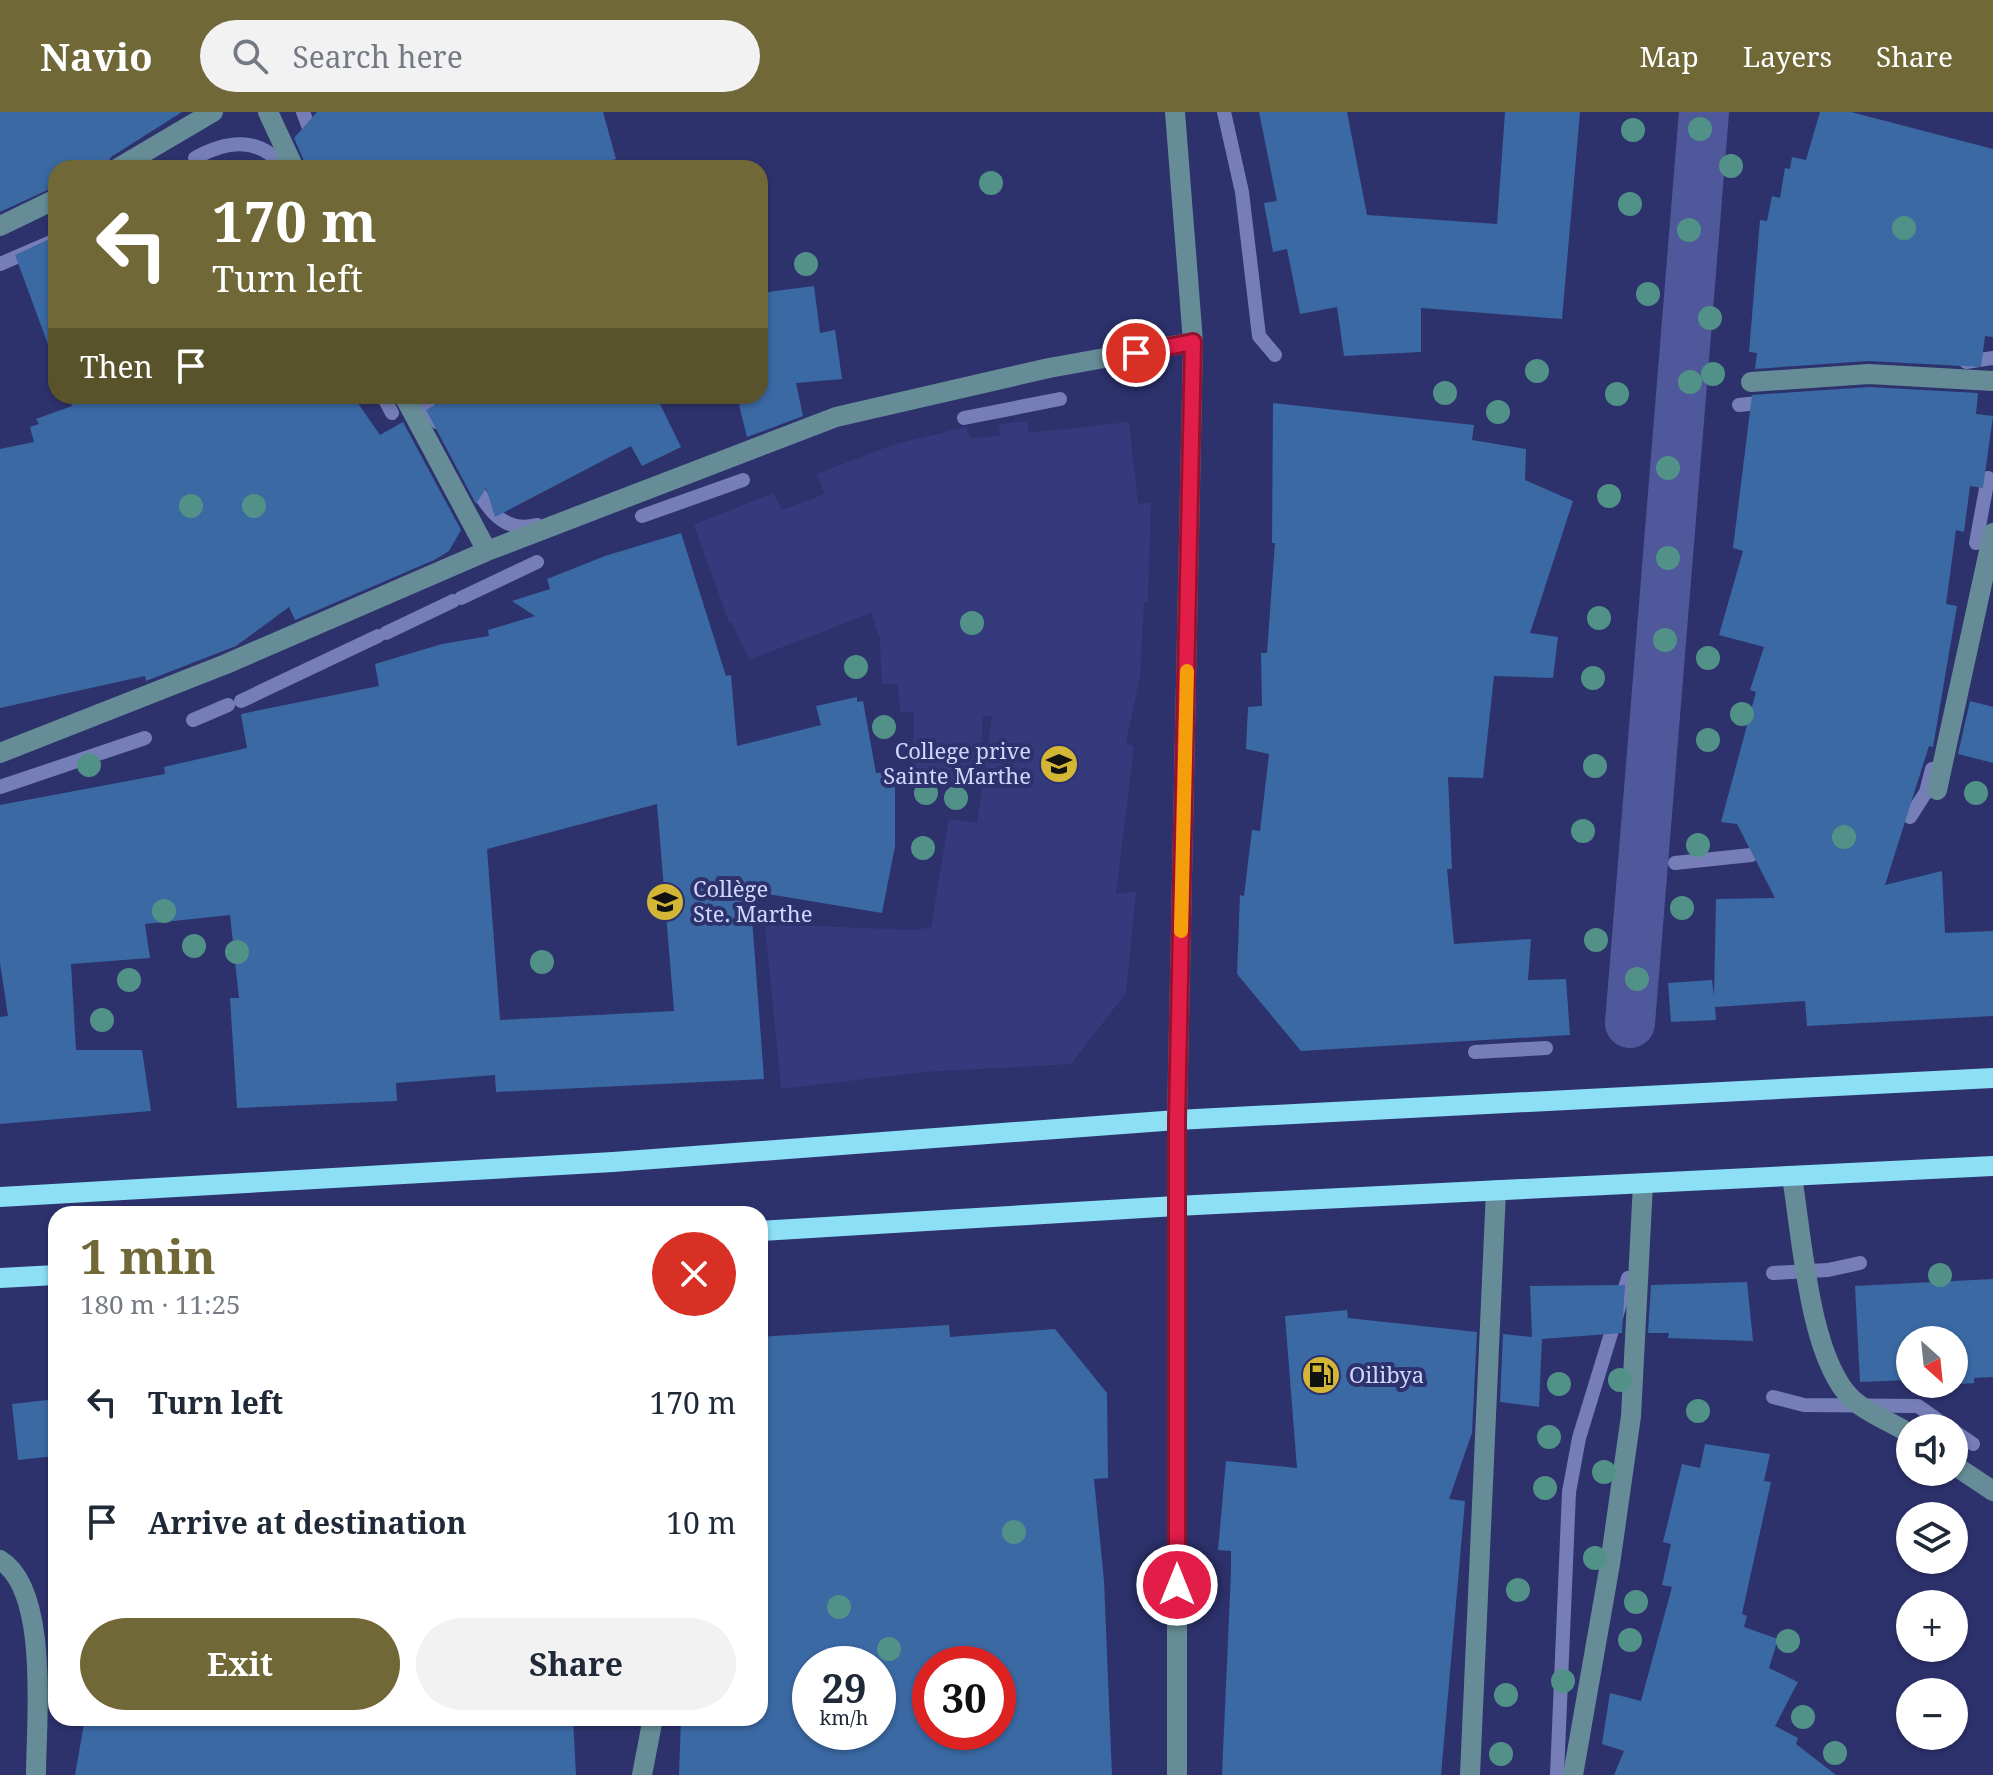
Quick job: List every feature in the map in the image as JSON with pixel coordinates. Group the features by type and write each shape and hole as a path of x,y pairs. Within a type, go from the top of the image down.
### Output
{"main road":[{"path":"0,1197 613,1162 1177,1120 1993,1078"},
{"path":"768,1231 1176,1206 1993,1166"},
{"path":"0,1278 48,1275"}],"street":[{"path":"132,160 213,112"},
{"path":"268,112 290,160"},
{"path":"1175,112 1193,342 1176,1206 1177,1775"},
{"path":"0,226 48,203"},
{"path":"0,753 226,664 487,551 836,417 1049,368 1193,342"},
{"path":"1751,382 1869,374 1993,381"},
{"path":"408,404 487,551"},
{"path":"1937,790 1993,533"},
{"path":"1792,1177 1816,1322 1830,1371 1853,1400 1896,1426"},
{"path":"1573,1775 1610,1564 1631,1416 1643,1184"},
{"path":"1470,1775 1496,1190"},
{"path":"1968,1474 1993,1491"},
{"path":"0,1560 8,1565 25,1594 34,1627 36,1775"},
{"path":"642,1775 651,1726"}],"shaded area":[{"name":"College prive Sainte Marthe","path":"1027,421 1029,433 1129,422 1138,504 1151,502 1148,602 1144,603 1140,676 1126,743 1134,746 1116,894 1136,891 1126,993 1071,1064 924,1072 781,1089 765,924 915,930 931,927 949,819 977,823 992,717 983,716 979,782 913,783 914,711 900,713 898,684 882,684 880,639 871,613 749,660 729,622 694,525 773,493 782,510 825,494 817,474 892,445 966,427 970,438 1000,436 999,424"}],"building":[{"path":"0,112 182,112 109,160 48,160 48,190 0,212"},
{"path":"317,112 603,112 616,159 304,160 294,138"},
{"path":"1259,112 1347,112 1367,215 1497,224 1505,112 1580,112 1562,319 1421,308 1421,352 1344,356 1337,307 1300,314 1287,249 1273,252 1264,203 1277,201"},
{"path":"1820,112 1851,112 1993,149 1993,337 1985,336 1981,367 1868,361 1755,369 1757,353 1749,352 1760,220 1767,221 1772,196 1780,198 1785,168 1790,169 1792,157 1806,160"},
{"path":"48,240 48,344 15,255"},
{"path":"814,286 820,333 835,330 842,379 796,383 803,416 747,437 739,405 768,404 768,292"},
{"path":"1869,387 1978,393 1976,414 1993,416 1983,488 1970,486 1964,532 1956,530 1946,604 1957,606 1933,747 1929,746 1885,885 1942,871 1945,933 1993,931 1993,1016 1807,1026 1805,1001 1715,1007 1716,1020 1671,1022 1668,983 1712,980 1714,997 1716,899 1775,898 1737,824 1721,822 1756,692 1750,690 1764,647 1719,635 1743,551 1733,548 1752,395"},
{"path":"1273,403 1474,425 1472,440 1526,449 1525,480 1573,501 1530,633 1558,637 1553,678 1494,676 1483,778 1448,777 1452,869 1447,869 1454,944 1531,939 1528,980 1566,979 1570,1035 1301,1051 1237,974 1240,895 1244,896 1252,830 1260,831 1269,754 1246,749 1248,707 1262,706 1261,653 1267,653 1275,543 1272,543"},
{"path":"359,404 380,435 403,422 461,530 449,551 434,560 295,620 289,607 236,646 146,681 145,676 0,708 0,449 34,442 30,427 39,424 36,419 72,406"},
{"path":"436,404 660,404 681,447 642,466 631,446 495,517 486,488 476,504 426,410"},
{"path":"681,533 726,676 731,675 737,746 821,725 816,706 857,697 857,702 863,701 876,773 895,772 895,846 882,913 750,891 764,1079 496,1092 495,1075 396,1083 397,1101 237,1108 230,998 239,998 230,915 145,924 150,958 71,964 76,1050 142,1050 151,1111 0,1124 0,1017 8,1016 0,963 0,805 165,774 164,767 247,748 241,714 379,686 375,664 442,644 489,636 488,630 535,616 512,601 550,589 547,579 605,556","holes":["657,804 674,1011 500,1020 487,849"]},
{"path":"1970,701 1993,707 1993,763 1958,754"},
{"path":"1993,1279 1993,1377 1974,1378 1974,1383 1968,1383 1968,1326 1896,1326 1896,1381 1860,1382 1855,1286"},
{"path":"1747,1282 1753,1341 1668,1338 1669,1333 1648,1333 1651,1285"},
{"path":"1625,1285 1622,1333 1542,1339 1539,1407 1500,1402 1503,1334 1532,1337 1530,1286"},
{"path":"1347,1310 1348,1318 1477,1332 1472,1433 1449,1499 1465,1501 1441,1775 1222,1775 1231,1551 1218,1550 1226,1461 1297,1468 1285,1316"},
{"path":"949,1325 950,1337 1055,1329 1107,1393 1108,1478 1094,1479 1104,1581 1112,1775 679,1775 681,1726 768,1726 768,1336"},
{"path":"48,1400 48,1457 18,1460 12,1404"},
{"path":"1705,1444 1770,1454 1764,1481 1771,1482 1742,1614 1747,1616 1744,1627 1778,1639 1769,1668 1798,1682 1775,1726 1798,1738 1796,1744 1836,1775 1614,1775 1624,1751 1602,1744 1610,1693 1641,1701 1672,1587 1662,1585 1671,1544 1663,1542 1682,1464 1700,1468"},
{"path":"84,1726 573,1726 576,1775 75,1775"}],"waterway":[{"path":"303,112 321,160"},
{"path":"1224,112 1242,192 1259,336 1275,355"},
{"path":"1630,1023 1704,112"},
{"path":"195,158 219,147 242,144 264,150 277,160"},
{"path":"0,264 48,243"},
{"path":"1966,362 1993,358"},
{"path":"964,418 1060,399"},
{"path":"1739,405 1767,402"},
{"path":"387,404 392,413"},
{"path":"427,404 437,422"},
{"path":"1976,543 1988,478"},
{"path":"642,516 743,480"},
{"path":"472,481 490,509 505,522 514,526 537,525"},
{"path":"461,598 537,562"},
{"path":"386,633 453,601"},
{"path":"241,701 378,636"},
{"path":"193,720 228,705"},
{"path":"0,787 145,738"},
{"path":"1910,817 1926,792 1932,769"},
{"path":"1675,863 1751,855"},
{"path":"1475,1052 1546,1048"},
{"path":"1773,1273 1828,1270 1860,1263"},
{"path":"1557,1775 1569,1492 1579,1438 1628,1278"},
{"path":"1773,1397 1804,1405 1918,1406 1929,1414"},
{"path":"1968,1441 1973,1444"}],"slow traffic":[{"path":"1181,931 1187,671"}],"place":[{"name":"College prive Sainte Marthe","path":"1059,764"},
{"name":"Collège Ste. Marthe","path":"665,902"},
{"name":"Oilibya","path":"1321,1375"}],"route":[{"path":"1136,353 1193,342 1177,1120 1177,1585"}]}
